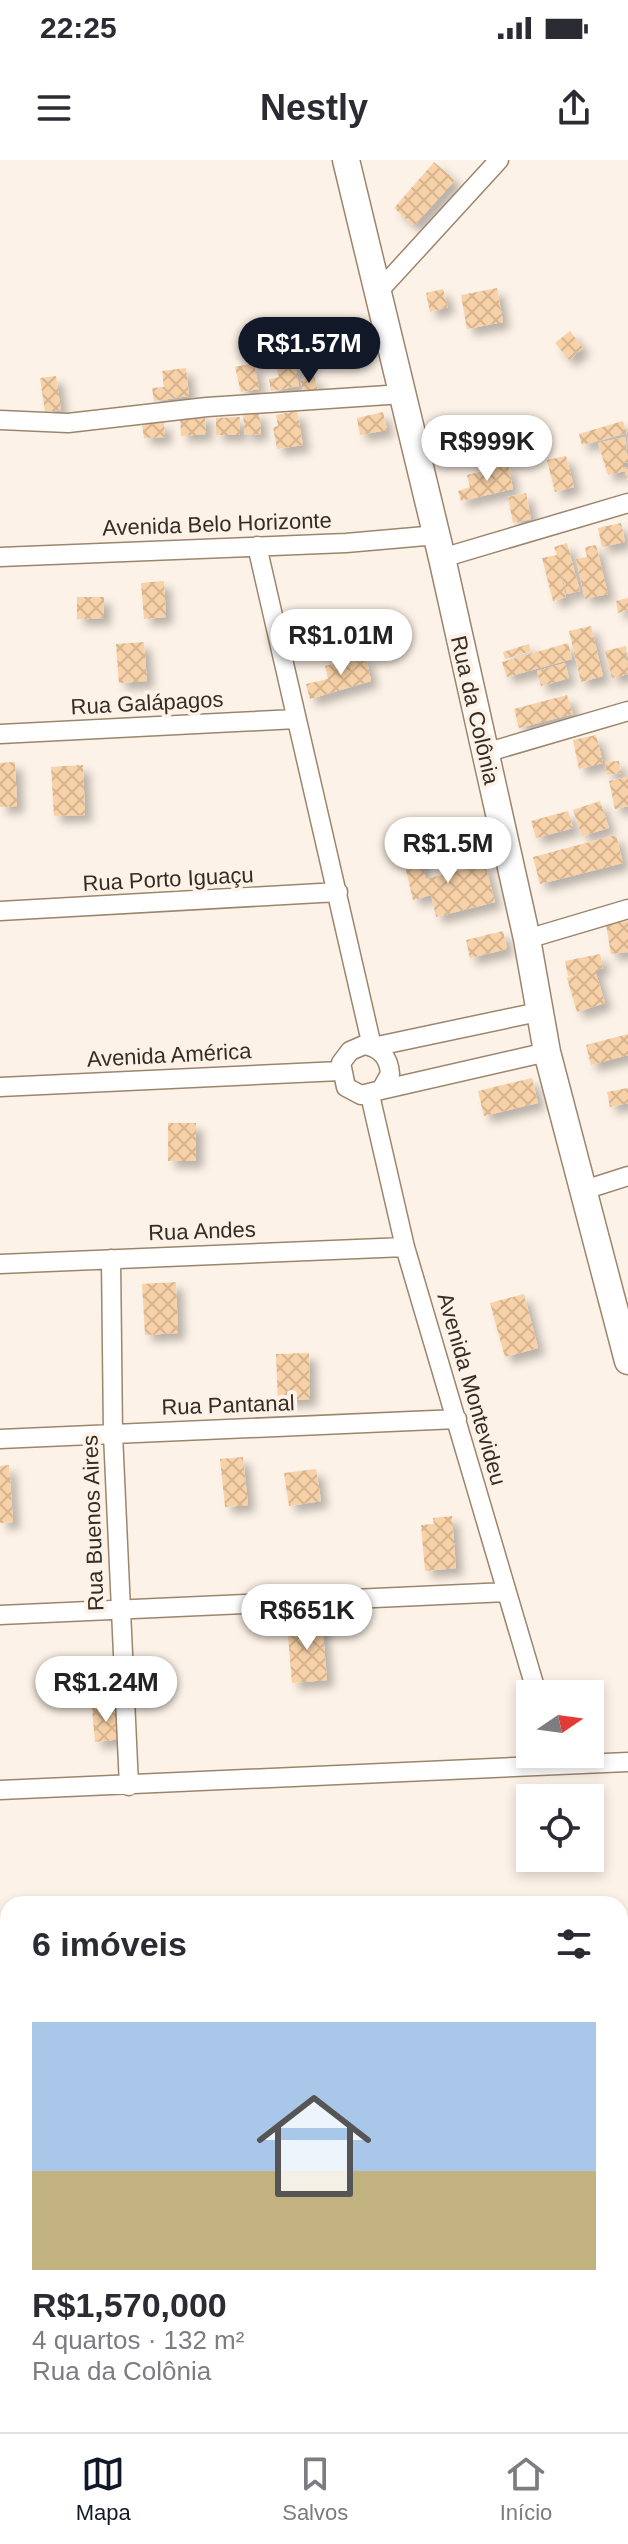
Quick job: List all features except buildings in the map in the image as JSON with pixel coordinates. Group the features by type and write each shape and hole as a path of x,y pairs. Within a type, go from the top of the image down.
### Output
{"main road":[{"name":"Rua da Colônia","path":"346,160 439,547 527,939 547,1052 628,1361"}],"street":[{"path":"378,292 499,160"},
{"path":"0,420 68,423 207,407 403,394"},
{"name":"Avenida Belo Horizonte","path":"0,557 257,546 439,547 628,503"},
{"path":"257,546 372,1044 386,1057 389,1066 387,1083 375,1092"},
{"path":"485,753 628,711"},
{"name":"Rua Galápagos","path":"0,734 296,719"},
{"name":"Rua Porto Iguaçu","path":"0,911 338,892"},
{"path":"527,939 628,909"},
{"path":"538,1012 372,1044 350,1051 340,1071 346,1087 353,1092 375,1092 547,1052"},
{"name":"Avenida América","path":"0,1087 340,1071"},
{"name":"Avenida Montevideu","path":"375,1092 405,1247 533,1680"},
{"path":"581,1191 628,1176"},
{"name":"Rua Andes","path":"0,1264 405,1247"},
{"name":"Rua Buenos Aires","path":"111,1259 113,1434 129,1786"},
{"name":"Rua Pantanal","path":"0,1439 457,1419"},
{"path":"0,1615 507,1592"},
{"path":"604,1761 628,1762"},
{"path":"0,1790 129,1786 516,1762"}]}
